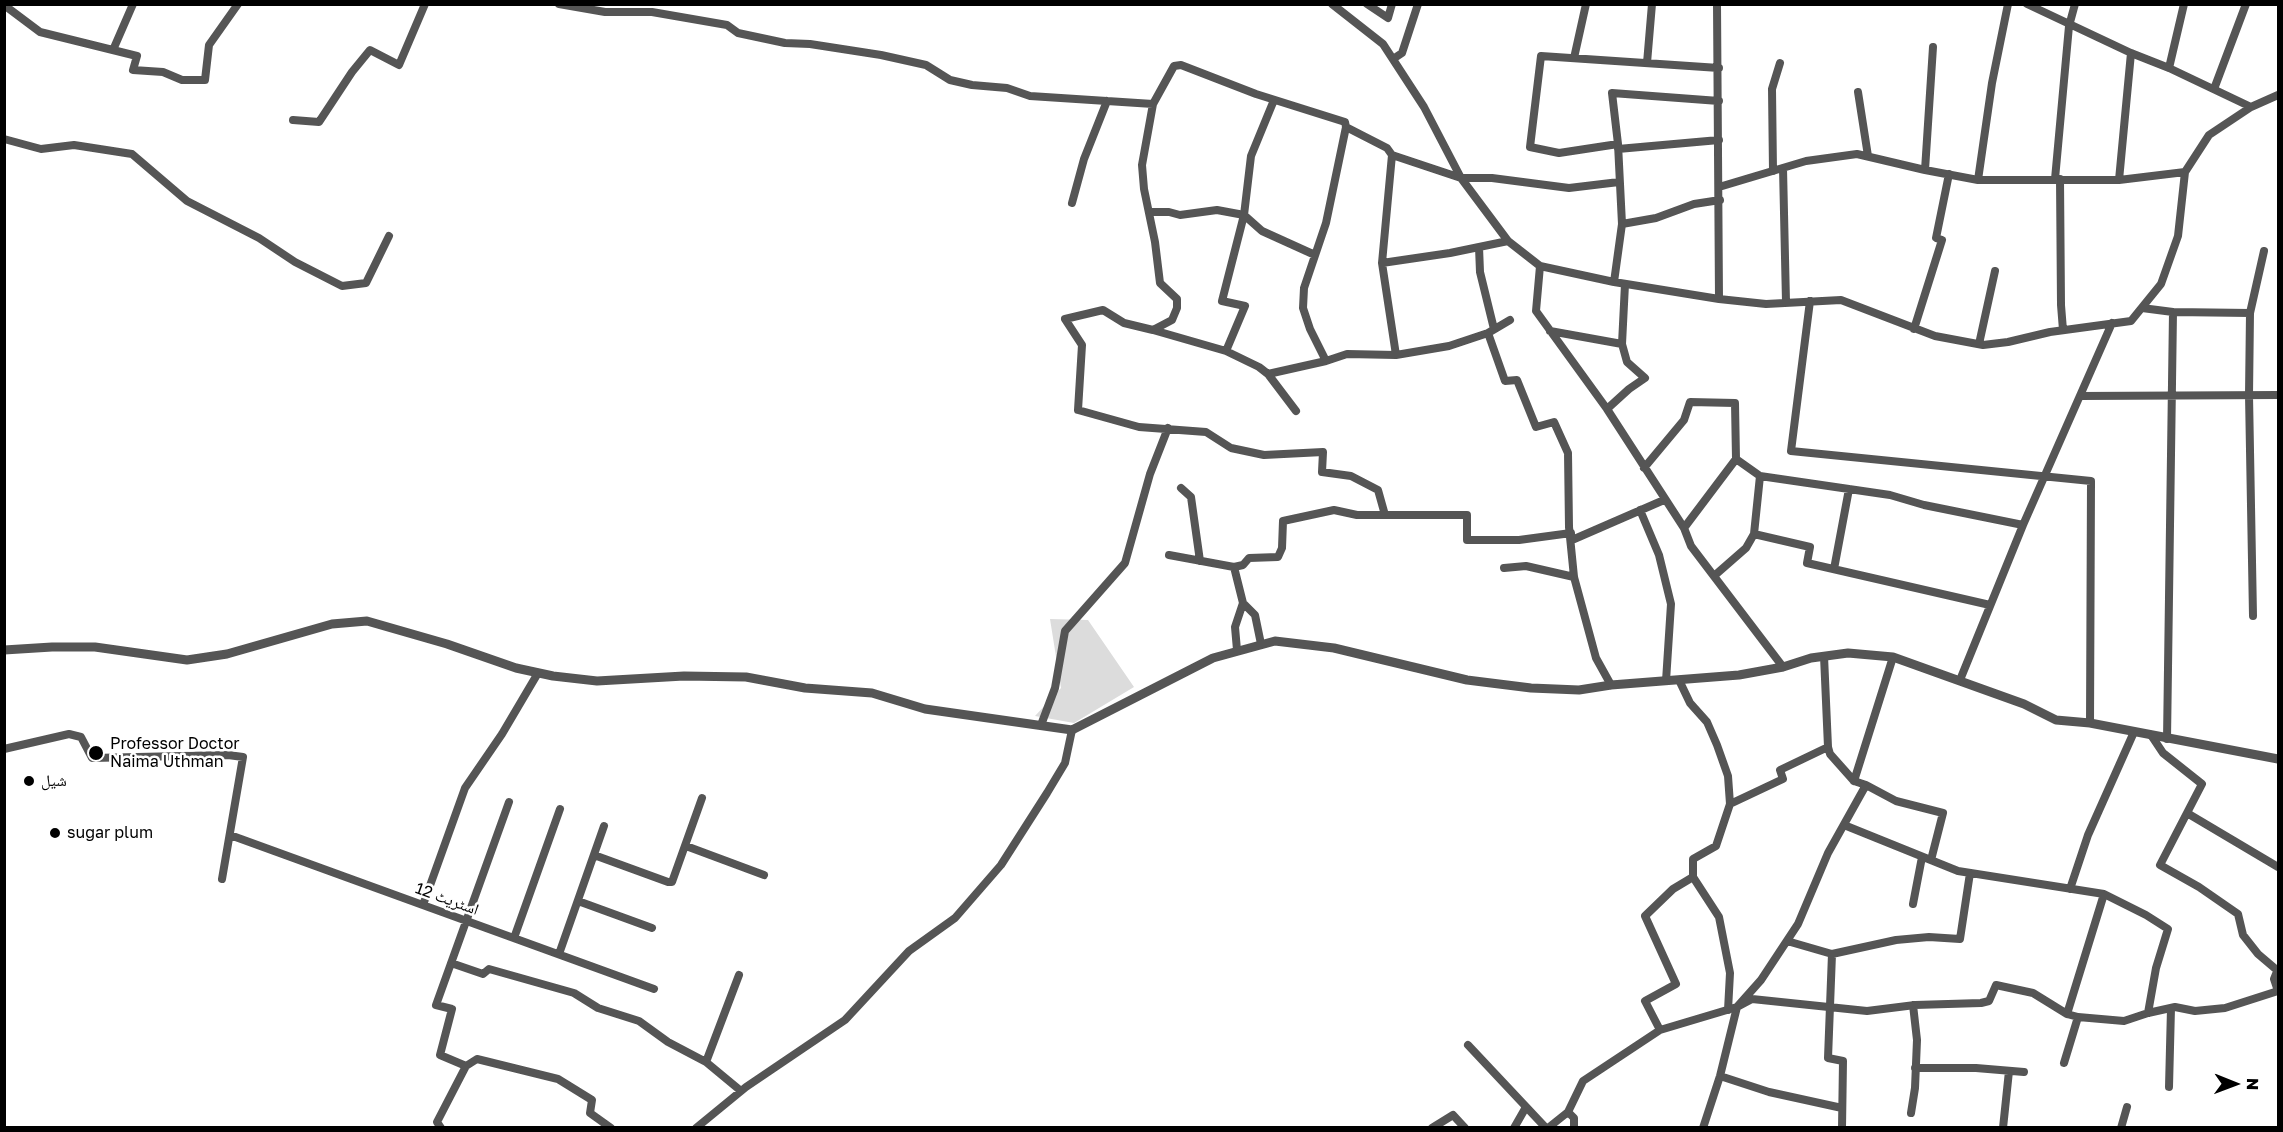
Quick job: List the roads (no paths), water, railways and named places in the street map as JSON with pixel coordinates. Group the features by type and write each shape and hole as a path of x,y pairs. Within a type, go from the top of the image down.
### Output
{"street":[{"path":"4,4 40,32 137,56 133,70 163,72 182,80 206,80 209,45 238,4"},
{"path":"113,50 133,4"},
{"path":"293,120 319,122 352,72 370,50 399,65 425,4"},
{"path":"559,4 604,12 652,12 727,25 738,33 785,43 810,44 881,55 926,65 950,80 972,85 1007,88 1030,96 1153,104"},
{"path":"1332,4 1383,44 1424,107 1461,178 1508,241 1540,266 1624,284 1719,299 1766,304 1841,300 1935,336 1979,344 2008,342 2063,330 2131,321 2161,284 2178,236 2185,172 2209,135 2250,107 2278,95"},
{"path":"1367,4 1388,18 1392,4"},
{"path":"1393,59 1402,53 1418,4"},
{"path":"1574,58 1586,4"},
{"path":"1647,63 1652,4"},
{"path":"1717,4 1719,299"},
{"path":"1978,180 1992,83 2008,4"},
{"path":"2027,4 2069,26 2169,68 2250,107"},
{"path":"2063,330 2057,179 2069,26 2075,4"},
{"path":"2169,68 2184,4"},
{"path":"2214,90 2246,4"},
{"path":"1925,170 1933,48"},
{"path":"2119,180 2131,53"},
{"path":"1719,68 1541,56 1530,147 1559,153 1719,140"},
{"path":"1773,171 1772,89 1780,63"},
{"path":"1153,330 1172,320 1177,308 1177,299 1160,283 1142,165 1153,104 1174,66 1181,65 1274,100 1345,122 1346,127 1326,223 1304,288 1303,308 1310,329 1326,361"},
{"path":"1858,92 1868,156"},
{"path":"1614,282 1622,224 1618,147 1612,93 1719,101"},
{"path":"1226,351 1245,306 1222,301 1244,215 1251,156 1274,100"},
{"path":"1072,203 1084,159 1107,101"},
{"path":"1346,127 1387,148 1392,155 1461,178 1492,178 1569,188 1619,182"},
{"path":"4,140 41,149 74,145 132,154 187,201 259,238 295,262 342,286 366,283 389,236"},
{"path":"1719,187 1806,161 1857,154 1978,180 2119,180 2185,172"},
{"path":"1392,155 1382,263 1396,355"},
{"path":"1783,168 1786,302"},
{"path":"1914,328 1942,240 1936,238 1949,174"},
{"path":"1622,224 1656,218 1694,204 1719,200"},
{"path":"1149,212 1169,212 1180,215 1216,210 1244,215 1262,231 1315,255"},
{"path":"1382,263 1508,241"},
{"path":"1479,247 1480,272 1491,331 1505,381 1517,380 1536,427 1554,422 1568,453 1574,577 1596,658 1611,685"},
{"path":"2253,616 2249,395 2250,313 2264,251"},
{"path":"1540,266 1536,311 1607,409 1684,528 1691,546 1783,667"},
{"path":"1979,344 1995,271"},
{"path":"1607,409 1645,378 1627,362 1623,344 1624,284"},
{"path":"1810,301 1791,451 2091,481 2090,723"},
{"path":"2142,308 2174,312 2250,313"},
{"path":"1296,411 1268,374 1259,367 1226,351 1124,323 1103,310 1065,319 1082,345 1078,410 1139,427 1206,432 1231,448 1264,455 1323,452 1322,472 1350,477 1378,490 1385,515"},
{"path":"2167,738 2174,312"},
{"path":"1268,374 1347,354 1396,355 1449,346 1491,331 1510,320"},
{"path":"1960,680 2023,525 2112,323"},
{"path":"1550,331 1623,344"},
{"path":"2080,396 2278,395"},
{"path":"1644,468 1684,420 1690,402 1735,403 1736,459 1684,528"},
{"path":"1041,725 1055,688 1065,631 1125,563 1147,483 1168,428"},
{"path":"1736,459 1760,476 1890,495 1924,505 2023,525"},
{"path":"1714,576 1746,548 1754,534 1760,476"},
{"path":"1181,488 1191,497 1200,561"},
{"path":"1834,569 1849,489"},
{"path":"1169,555 1234,567 1243,565 1249,558 1278,557 1282,548 1283,521 1334,510 1357,515 1467,515 1467,540 1519,540 1571,536 1664,500"},
{"path":"1640,510 1659,555 1671,604 1666,681"},
{"path":"1754,534 1810,547 1807,563 1990,605"},
{"path":"1504,568 1526,566 1574,577"},
{"path":"1234,567 1243,603 1235,627 1237,650"},
{"path":"1243,603 1256,615 1260,644"},
{"path":"4,650 95,647 187,660 227,654 332,624 367,621 538,673 597,681 684,676 746,677 805,688 872,693 925,709 1072,730 1213,658 1275,641 1334,648 1467,680 1531,688 1579,690 1611,685 1739,675 1783,667 1811,658 1848,653 1893,657 2024,704 2056,720 2090,723 2278,759"},
{"path":"1824,656 1830,754 1854,781 1896,801 1943,813 1931,860"},
{"path":"1854,781 1893,657"},
{"path":"423,905 465,788 502,734 538,673"},
{"path":"1679,680 1690,703 1707,722 1728,776 1730,804 1716,846 1693,860 1692,877 1719,918 1730,973 1728,1010"},
{"path":"696,1128 741,1091 845,1020 909,951 955,918 1001,865 1047,794 1065,763 1072,730"},
{"path":"2070,889 2088,835 2134,732"},
{"path":"4,749 69,734 81,737 92,758 228,755 243,757 222,879"},
{"path":"1468,1045 1547,1128 1568,1112 1583,1081 1660,1030 1737,1007 1752,999 1867,1011 1913,1005 1981,1003 1989,1001 1996,986 2033,993 2067,1014 2124,1022 2171,1008 2195,1011 2225,1008 2278,991 2274,979 2278,970 2258,954 2243,935 2238,914 2199,887 2160,865 2202,784 2163,753 2151,735"},
{"path":"1730,804 1783,779 1780,770 1828,747"},
{"path":"1703,1128 1720,1076 1737,1007 1761,980 1798,924 1828,853 1866,785"},
{"path":"594,855 668,882 675,879 702,798"},
{"path":"466,1066 440,1055 452,1009 436,1005 509,802"},
{"path":"514,938 560,809"},
{"path":"2187,813 2278,867"},
{"path":"1844,825 1958,871 2104,894 2146,915 2168,929 2156,968 2148,1013"},
{"path":"559,954 604,826"},
{"name":"اسٹریٹ 12","path":"230,835 654,989"},
{"path":"686,846 764,875"},
{"path":"1913,904 1922,857"},
{"path":"1787,941 1832,954 1896,940 1929,937 1960,939 1970,873"},
{"path":"1660,1030 1646,1001 1676,984 1645,916 1673,889 1692,877"},
{"path":"2067,1014 2104,894"},
{"path":"578,901 652,928"},
{"path":"1832,954 1828,1058 1843,1061 1842,1128"},
{"path":"451,963 483,974 489,969 574,993 598,1008 639,1021 668,1042 706,1062 741,1091"},
{"path":"706,1062 739,975"},
{"path":"1911,1113 1917,1040 1913,1005"},
{"path":"2169,1087 2171,1008"},
{"path":"2064,1064 2078,1017"},
{"path":"441,1128 437,1122 466,1066 477,1059 558,1079 592,1100 590,1113 611,1128"},
{"path":"1915,1068 1976,1068 2024,1072"},
{"path":"2003,1128 2009,1071"},
{"path":"1720,1076 1769,1092 1842,1108"},
{"path":"1514,1128 1526,1107"},
{"path":"2121,1128 2127,1107"},
{"path":"1568,1112 1574,1118 1574,1128"},
{"path":"1432,1128 1453,1115 1465,1128"}],"place":[{"name":"Professor Doctor Naima Uthman","path":"96,753"},
{"name":"شیل","path":"29,781"},
{"name":"sugar plum","path":"55,833"}]}
